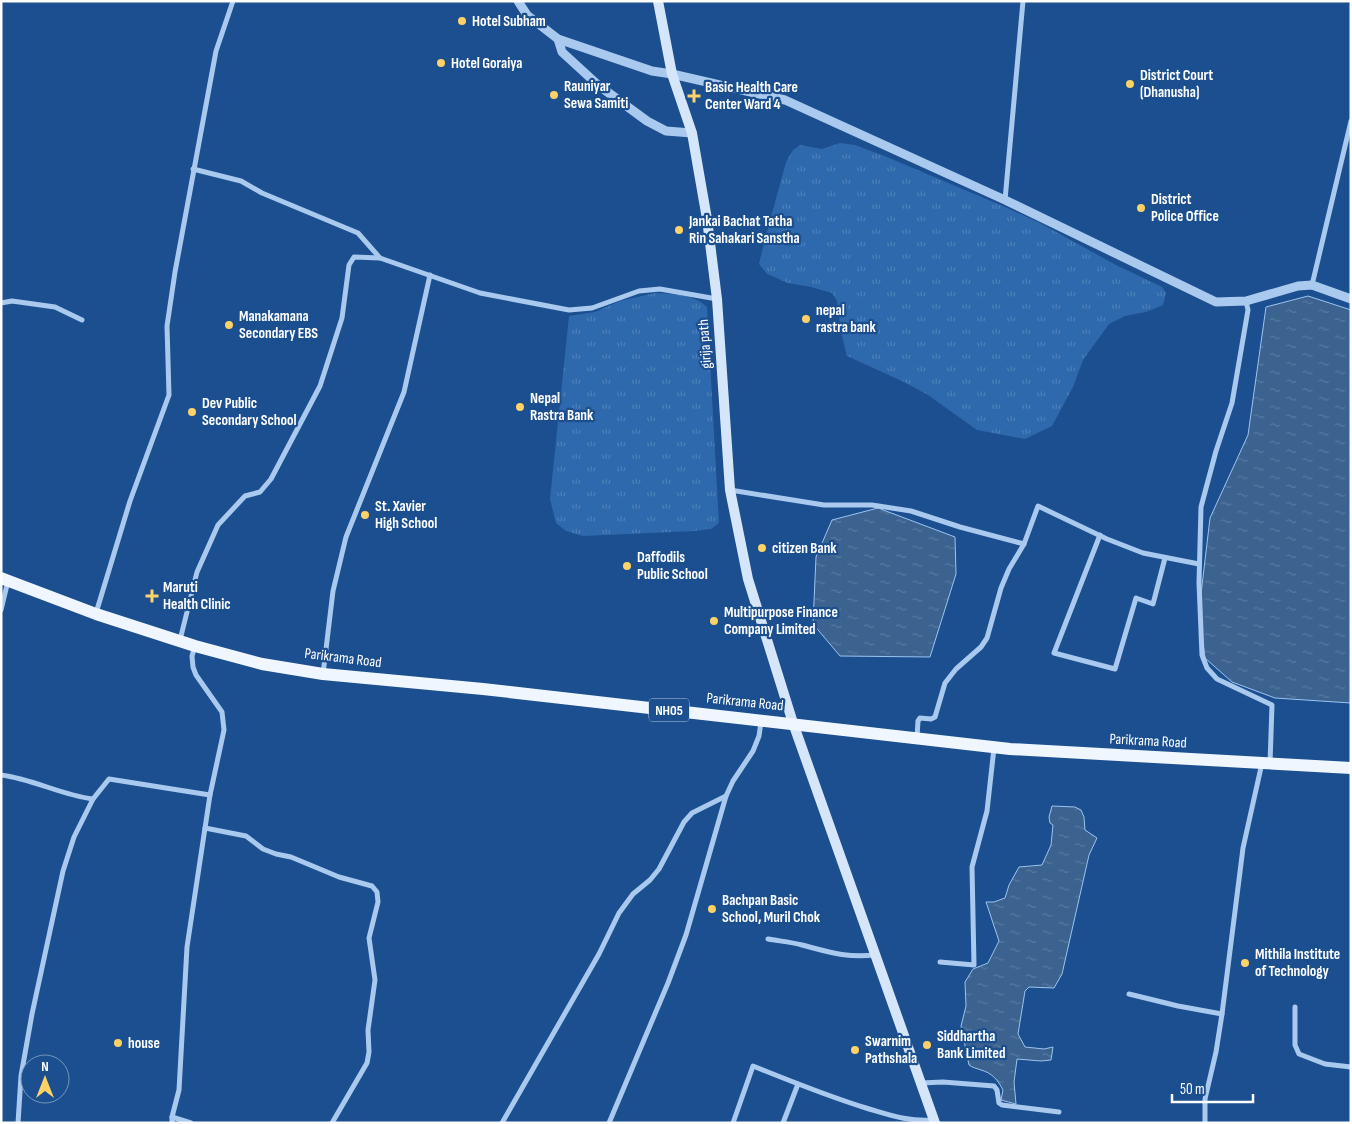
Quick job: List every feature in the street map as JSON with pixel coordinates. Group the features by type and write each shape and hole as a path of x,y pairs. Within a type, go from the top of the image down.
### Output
{"main road":[{"name":"girija path","path":"658,1 672,74 692,134 707,219 717,299 730,490 748,579 793,723 934,1121"},
{"name":"Parikrama Road","path":"4,580 96,614 195,646 262,664 323,674 483,689 994,747 1351,768"}],"street":[{"path":"96,614 130,501 169,395 167,326 193,169 216,50 234,1"},
{"path":"518,1 527,15 558,39 652,71 785,100 1005,200 1216,302 1246,301 1298,286 1312,285 1351,299"},
{"path":"1005,200 1023,1"},
{"path":"558,39 562,52 598,85 647,121 666,131 692,134"},
{"path":"1312,285 1351,121"},
{"path":"193,169 241,181 262,193 358,233 380,258"},
{"path":"180,641 196,572 218,525 245,496 260,492 271,479 320,386 342,318 349,265 354,257 380,258 480,292 569,310 592,308 639,291 660,289 717,299"},
{"path":"323,674 333,592 346,538 404,392 430,275"},
{"path":"1,303 12,301 55,307 82,320"},
{"path":"1205,1123 1206,1099 1222,1014 1243,848 1266,764 1272,705 1217,679 1207,668 1202,655 1199,564 1201,507 1232,402 1248,310 1246,301"},
{"path":"730,490 824,505 872,505 911,511 960,527 1024,544"},
{"path":"917,738 918,721 922,718 931,719 935,717 945,684 956,669 981,647 986,638 1001,588 1009,569 1024,544 1038,506 1143,553 1199,564"},
{"path":"1100,535 1054,653 1115,669 1136,598 1153,604 1165,558"},
{"path":"1,610 4,580"},
{"path":"191,1123 172,1120 179,1090 187,948 210,795 224,730 222,712 196,675 193,667 192,656 195,646"},
{"path":"609,1123 668,983 686,935 726,796 733,781 753,751 759,736 761,720"},
{"path":"940,962 974,965 972,867 987,811 994,747"},
{"path":"1,775 42,784 78,797 93,799"},
{"path":"18,1123 21,1076 63,871 74,837 93,799 109,779 210,795"},
{"path":"502,1123 599,954 626,903 659,869 684,822 692,813 726,796"},
{"path":"205,828 246,836 263,848 276,854 291,857 338,877 372,886 377,892 378,902 370,938 375,980 368,1030 370,1052 367,1063 332,1123"},
{"path":"768,939 801,945 829,954 859,957 875,955"},
{"path":"1129,994 1222,1014"},
{"path":"1296,1007 1295,1045 1299,1054 1324,1064 1351,1067"},
{"path":"733,1123 753,1066 839,1100 902,1119 934,1121"},
{"path":"921,1083 943,1082 994,1086 997,1090 999,1103 1002,1105 1059,1112"},
{"path":"783,1123 798,1084"}],"green space":[{"path":"840,143 855,145 887,157 1038,222 1116,265 1162,287 1166,293 1163,305 1146,312 1125,316 1109,324 1083,360 1073,387 1052,426 1025,439 977,430 928,395 847,356 841,332 837,301 832,293 788,283 767,274 759,264 786,162 793,150 800,145 822,149"},
{"path":"655,293 690,297 707,307 719,523 711,529 694,531 583,536 566,531 556,523 550,499 569,316 595,312 620,301"}],"water":[{"path":"1308,296 1351,310 1351,703 1275,698 1232,682 1205,658 1199,611 1210,518 1248,435 1266,307"},
{"path":"878,508 955,537 956,574 930,657 840,656 813,624 816,557 832,520"},
{"path":"1052,806 1075,807 1081,810 1084,817 1085,830 1097,838 1089,855 1062,974 1054,988 1029,987 1025,991 1018,1034 1025,1047 1044,1049 1053,1047 1051,1060 1017,1059 1014,1082 1016,1104 1001,1100 1003,1090 997,1080 985,1071 969,1065 961,1026 966,1006 965,982 973,969 988,963 999,941 986,902 994,902 1005,898 1009,885 1019,867 1042,865 1051,845 1053,825 1050,823 1049,817"}],"place":[{"name":"Hotel Subham","path":"462,21"},
{"name":"Hotel Goraiya","path":"441,63"},
{"name":"District Court (Dhanusha)","path":"1130,84"},
{"name":"Rauniyar Sewa Samiti","path":"554,95"},
{"name":"Basic Health Care Center Ward 4","path":"694,96"},
{"name":"District Police Office","path":"1141,208"},
{"name":"Jankai Bachat Tatha Rin Sahakari Sanstha","path":"679,230"},
{"name":"nepal rastra bank","path":"806,319"},
{"name":"Manakamana Secondary EBS","path":"229,325"},
{"name":"Nepal Rastra Bank","path":"520,407"},
{"name":"Dev Public Secondary School","path":"192,412"},
{"name":"St. Xavier High School","path":"365,515"},
{"name":"citizen Bank","path":"762,548"},
{"name":"Daffodils Public School","path":"627,566"},
{"name":"Maruti Health Clinic","path":"152,596"},
{"name":"Multipurpose Finance Company Limited","path":"714,621"},
{"name":"Bachpan Basic School, Muril Chok","path":"712,909"},
{"name":"Mithila Institute of Technology","path":"1245,963"},
{"name":"house","path":"118,1043"},
{"name":"Siddhartha Bank Limited","path":"927,1045"},
{"name":"Swarnim Pathshala","path":"855,1050"}]}
